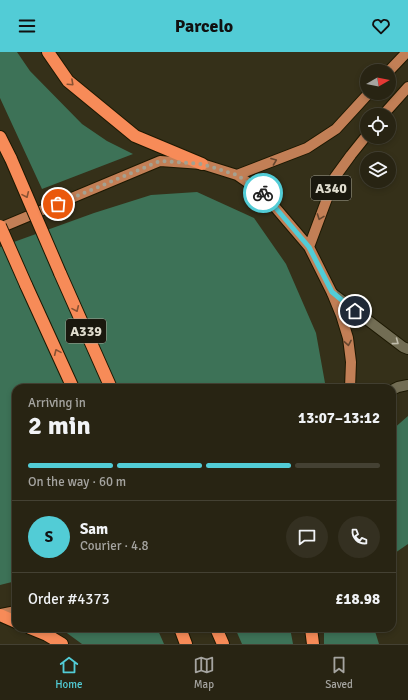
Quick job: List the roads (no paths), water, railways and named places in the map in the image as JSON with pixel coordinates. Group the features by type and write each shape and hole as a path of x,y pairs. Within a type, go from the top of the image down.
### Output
{"highway":[{"path":"48,52 68,81 135,136 202,164"},
{"name":"A339","path":"0,137 109,384"},
{"name":"A339","path":"0,227 70,384"},
{"path":"0,615 12,620"},
{"path":"40,632 62,644"},
{"path":"182,632 186,644"},
{"path":"218,632 223,644"},
{"path":"312,632 313,644"}],"main road":[{"path":"396,64 407,52"},
{"path":"389,108 408,87"},
{"path":"237,175 307,148 336,129 363,100"},
{"name":"A340","path":"309,247 336,177 360,144"},
{"path":"0,227 160,161 202,164 237,175 263,193 309,247 332,292 348,338 351,362 350,384"},
{"path":"0,615 12,612"}],"street":[{"path":"332,292 403,347 408,349"},
{"path":"396,388 408,385"}]}
